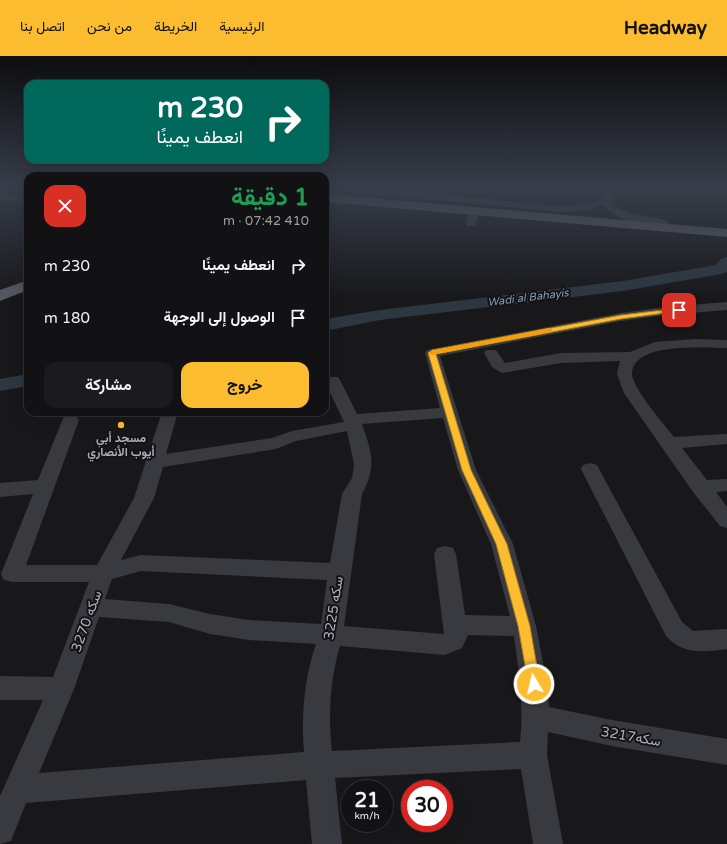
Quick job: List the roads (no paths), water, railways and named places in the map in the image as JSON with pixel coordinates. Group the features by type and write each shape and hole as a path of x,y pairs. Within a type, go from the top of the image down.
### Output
{"main road":[{"path":"656,225 727,229"},
{"path":"661,225 727,233"},
{"path":"0,286 24,277"},
{"path":"0,296 24,287"}],"street":[{"path":"667,225 673,226"},
{"path":"548,844 533,755 536,716 534,684 524,626 502,544 467,470 432,353 621,317 665,311 727,306"},
{"path":"727,344 668,343 649,348 634,356 627,363 624,372 624,381 700,487 727,521"},
{"path":"491,353 497,364 502,368 561,358 634,356"},
{"name":"سكه 3225","path":"327,844 316,733 317,700 323,660 331,635 339,572 352,494 361,478 363,464 361,450 353,422 332,380"},
{"path":"155,462 276,443 292,436 353,422 449,412"},
{"name":"سكه 3270","path":"0,830 61,689 103,573 144,498 169,416"},
{"path":"70,420 45,486 6,574 103,573 141,563 339,572"},
{"path":"668,443 727,439"},
{"path":"590,469 674,629 682,638 694,642 727,639"},
{"path":"0,490 45,486"},
{"path":"700,487 727,486"},
{"path":"91,607 169,613 210,624 249,630 331,635 445,645 453,642 456,636 456,625 445,554"},
{"path":"456,625 524,626"},
{"path":"0,688 61,689"},
{"name":"سكه3217","path":"536,716 612,733 727,752"},
{"path":"18,789 319,765 533,755"}],"waterway":[{"name":"Wadi al Bahayis","path":"329,324 380,315 623,286 721,269 727,262"},
{"name":"Wadi al Bahayis","path":"0,385 24,381"}],"place":[{"name":"مسجد أبي أيوب الأنصاري","path":"121,425"}]}
